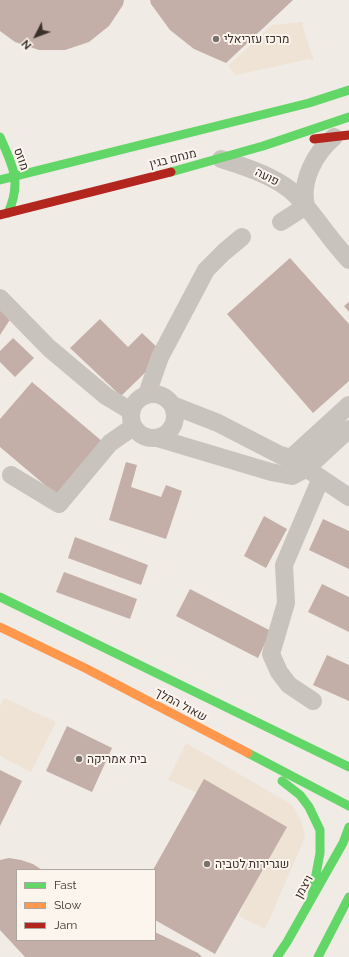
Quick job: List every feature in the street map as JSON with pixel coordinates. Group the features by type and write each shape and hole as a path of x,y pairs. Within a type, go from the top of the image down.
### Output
{"street":[{"path":"309,103 333,84"},
{"name":"מנחם בגין","path":"0,180 309,103 349,90"},
{"name":"מנחם בגין","path":"4,214 221,159 349,117"},
{"path":"267,145 342,136"},
{"path":"281,222 306,206 304,191 310,171 321,150 327,143 342,136"},
{"name":"מוזס","path":"0,137 16,177 15,194 4,214"},
{"name":"פועה","path":"221,159 270,177 289,190 306,206 329,237 349,260"},
{"path":"148,394 160,357 206,270 242,237"},
{"path":"0,298 49,348 132,419 143,436 157,438 307,474 349,497"},
{"path":"11,475 59,504 132,419 137,400 148,394 162,395 168,399 175,412 173,426 169,432 157,438"},
{"path":"172,405 218,423 280,455 291,458 307,474"},
{"path":"291,458 349,405"},
{"path":"313,701 289,685 279,672 271,654 286,603 284,565 307,474 349,429"},
{"name":"שאול המלך","path":"0,597 349,767"},
{"name":"שאול המלך","path":"0,627 85,668 349,806"},
{"path":"234,746 300,794 309,807 319,827 321,835 320,853 312,896"},
{"name":"ויצמן","path":"277,957 343,843 349,827"},
{"path":"318,957 349,897"}],"shaded area":[{"path":"303,22 303,28 314,61 309,59 236,75 228,66 272,25"},
{"path":"4,698 56,722 31,772 0,756 0,706"},
{"path":"186,743 292,805 302,823 305,837 265,929 239,916 275,826 168,780"}],"building":[{"path":"0,0 124,0 123,5 109,26 89,42 65,50 39,50 15,42 0,31"},
{"name":"מרכז עזריאלי","path":"150,0 293,0 226,63 194,49 170,30 151,4"},
{"path":"290,258 349,324 349,381 313,413 227,314"},
{"path":"349,302 349,312 344,306"},
{"path":"0,307 13,315 0,335"},
{"path":"100,319 128,347 142,333 160,350 150,368 121,396 70,348"},
{"path":"13,338 34,358 15,377 0,362 0,351"},
{"path":"32,382 103,442 58,496 0,447 0,419"},
{"path":"126,462 137,465 131,487 161,497 166,485 182,491 166,539 109,520"},
{"path":"264,516 287,529 266,568 244,556"},
{"path":"323,519 349,531 349,569 309,550"},
{"path":"75,537 148,565 141,585 68,558"},
{"path":"64,572 137,599 130,619 56,592"},
{"path":"322,584 349,597 349,632 308,612"},
{"path":"190,589 271,631 258,658 176,616"},
{"path":"327,655 349,665 349,701 313,685"},
{"name":"בית אמריקה","path":"67,726 112,748 92,792 46,771"},
{"path":"0,770 22,781 0,826"},
{"path":"204,779 287,827 215,954 156,921 156,869 154,869"},
{"path":"9,858 21,860 33,864 40,869 16,869 16,941 156,941 156,932 198,953 202,957 25,957 0,930 0,860"}],"traffic: fast":[{"path":"0,180 309,103 349,90"},
{"path":"171,172 263,146 349,117"},
{"path":"0,137 12,166 15,183 12,202 8,213"},
{"path":"0,597 349,767"},
{"path":"248,753 349,806"},
{"path":"282,781 300,795 309,807 320,830 320,853 312,896"},
{"path":"277,957 343,843 349,827"},
{"path":"318,957 349,897"}],"traffic: slow":[{"path":"0,627 85,668 248,753"}],"traffic: jam":[{"path":"314,139 349,135"},
{"path":"0,215 171,172"}],"place":[{"name":"מרכז עזריאלי","path":"216,39"},
{"name":"בית אמריקה","path":"79,759"},
{"name":"שגרירות לטביה","path":"207,864"}]}
